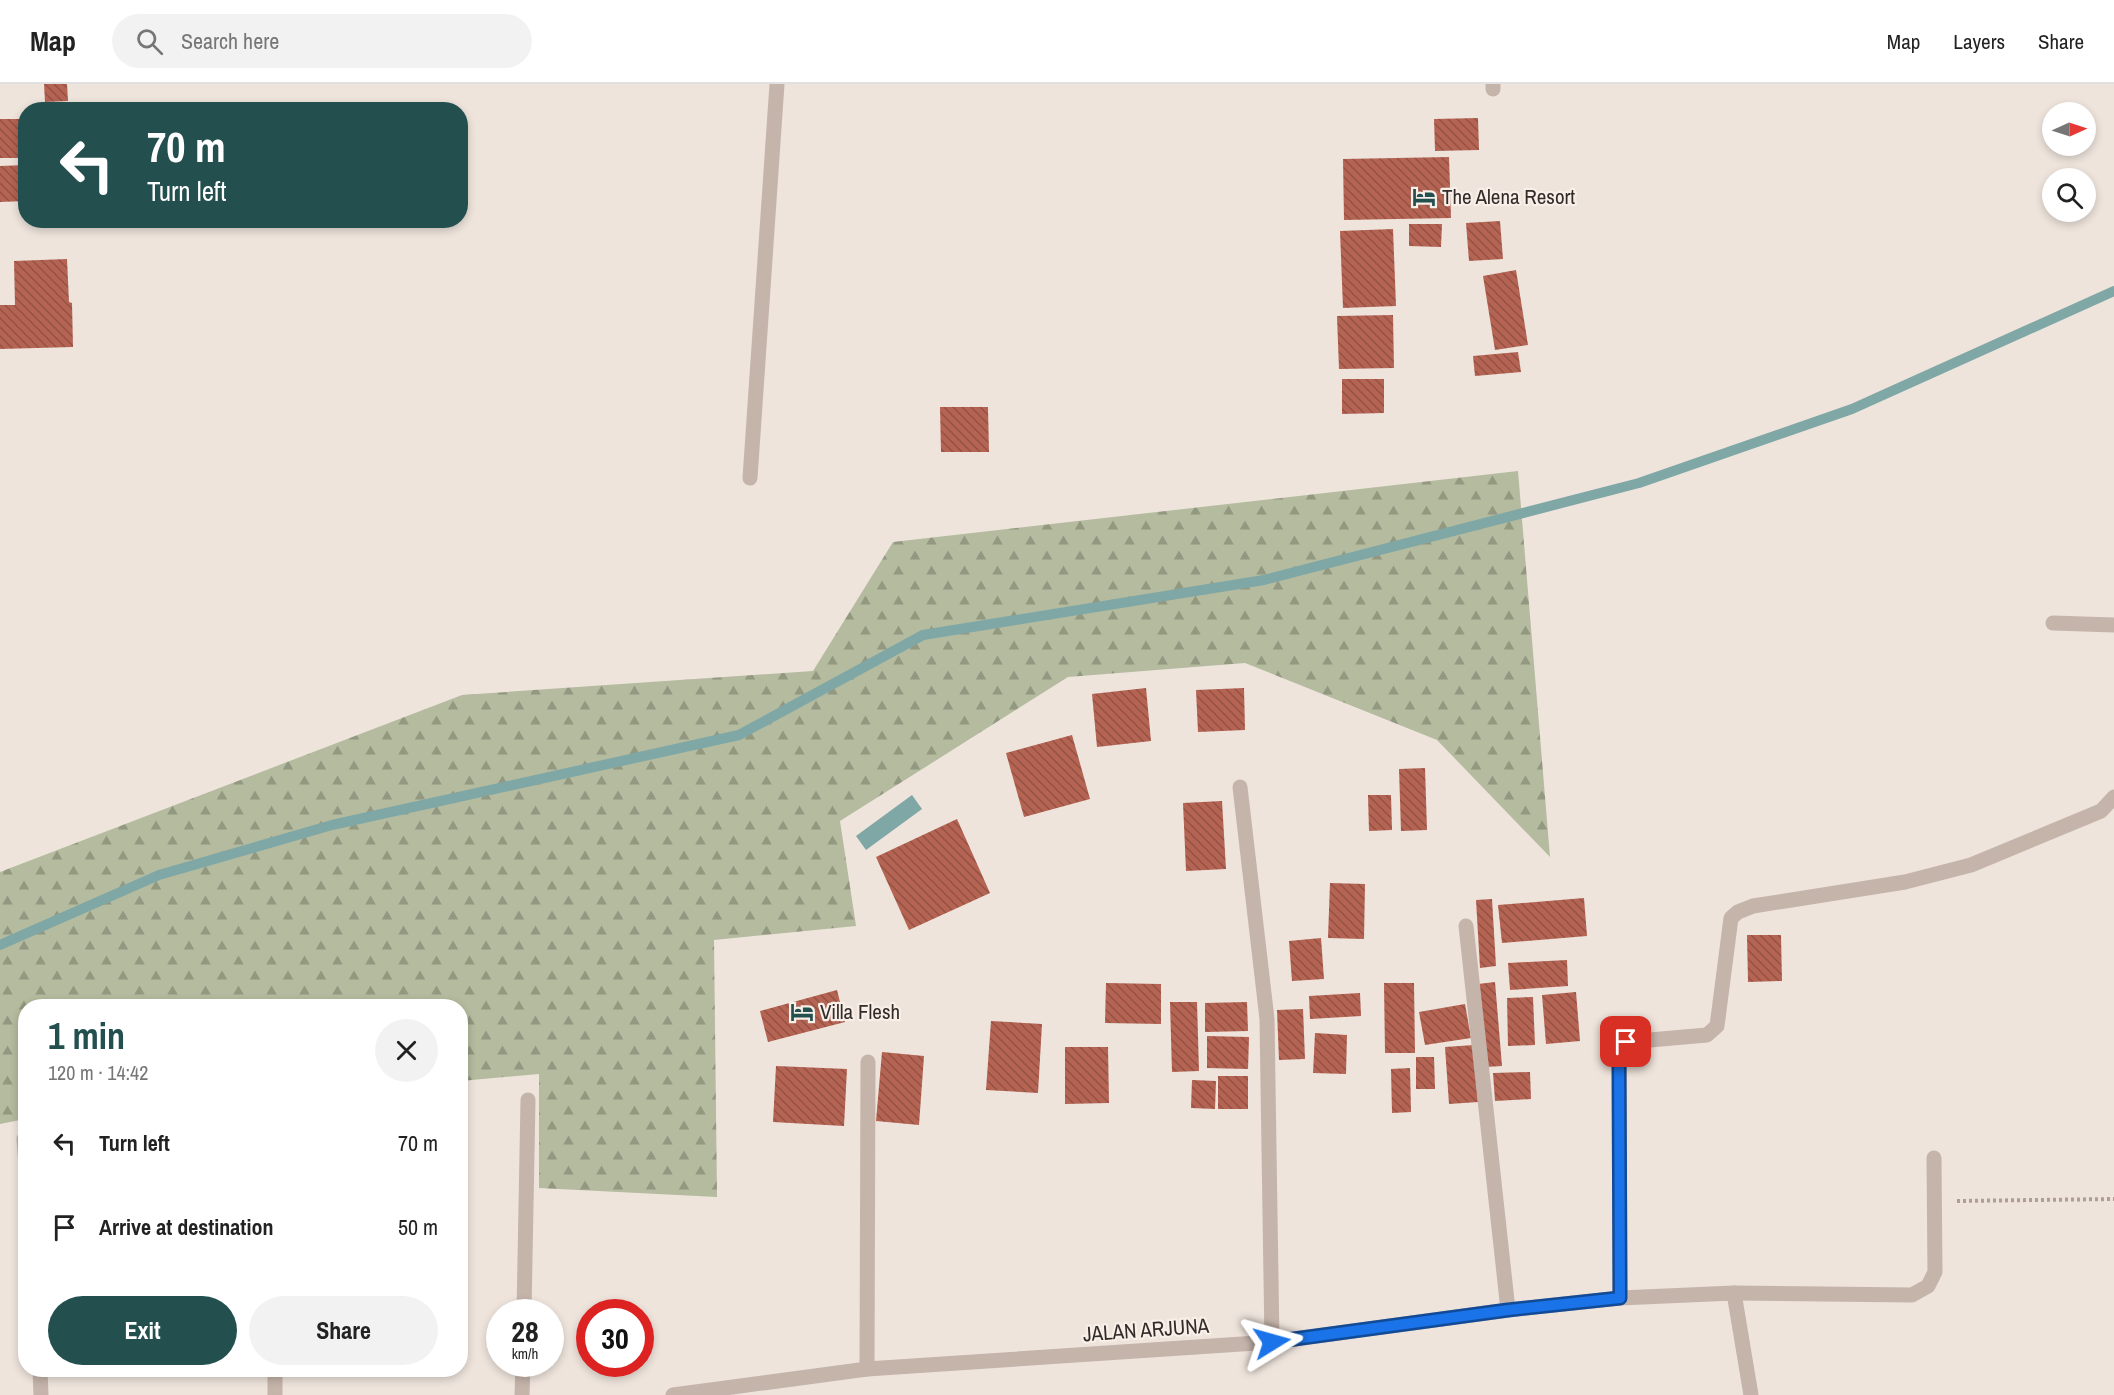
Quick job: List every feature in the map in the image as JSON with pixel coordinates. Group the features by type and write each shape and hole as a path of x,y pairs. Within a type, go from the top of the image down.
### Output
{"street":[{"path":"750,478 777,84"},
{"path":"2053,623 2114,625"},
{"path":"1240,787 1267,1019 1272,1342"},
{"path":"1620,1298 1619,1053 1626,1042 1707,1035 1717,1026 1731,918 1738,912 1753,906 1905,882 1971,865 2101,811 2114,797"},
{"path":"1466,926 1508,1310"},
{"path":"867,1369 868,1062"},
{"path":"524,1299 528,1100"},
{"name":"JALAN ARJUNA","path":"673,1395 867,1369 1272,1342 1508,1310 1620,1298 1734,1293 1912,1295 1928,1286 1935,1272 1934,1158"},
{"path":"1734,1293 1751,1395"},
{"path":"41,1377 42,1395"},
{"path":"275,1377 275,1395"},
{"path":"522,1395 523,1377"}],"path":[{"path":"1936,1201 2114,1199"}],"green space":[{"path":"1518,471 1550,857 1437,740 1245,663 1068,677 840,821 856,926 714,940 717,1197 539,1188 539,1074 468,1080 468,999 18,999 18,1120 0,1124 0,872 462,695 813,671 893,542"}],"water":[{"path":"912,795 922,809 866,850 856,836"}],"building":[{"path":"44,84 67,84 68,101 45,102"},
{"path":"1478,118 1479,150 1435,151 1434,119"},
{"path":"0,119 18,119 18,158 0,158"},
{"path":"1449,157 1451,218 1344,220 1343,159"},
{"path":"18,165 18,201 0,202 0,166"},
{"path":"1500,221 1503,259 1469,261 1466,223"},
{"path":"1409,224 1442,224 1441,247 1409,246"},
{"path":"1393,229 1396,306 1343,308 1340,231"},
{"path":"67,259 69,302 72,303 73,347 0,349 0,305 15,305 14,261"},
{"path":"1516,270 1528,345 1495,350 1483,276"},
{"path":"1393,315 1394,368 1339,369 1337,316"},
{"path":"1518,352 1521,372 1475,376 1473,356"},
{"path":"1342,379 1384,379 1384,413 1342,414"},
{"path":"940,407 988,407 989,452 941,452"},
{"path":"1146,688 1151,741 1097,747 1092,694"},
{"path":"1244,688 1245,730 1198,732 1196,690"},
{"path":"1072,735 1090,799 1024,817 1006,753"},
{"path":"1425,768 1427,830 1401,831 1399,769"},
{"path":"1368,795 1391,795 1392,830 1369,831"},
{"path":"1222,801 1226,869 1186,871 1183,803"},
{"path":"957,819 990,893 909,930 876,857"},
{"path":"1330,883 1365,884 1364,939 1328,938"},
{"path":"1584,898 1587,936 1502,943 1498,905"},
{"path":"1492,899 1496,966 1480,968 1476,900"},
{"path":"1747,935 1781,935 1782,981 1748,982"},
{"path":"1321,938 1324,979 1292,981 1289,941"},
{"path":"1567,960 1568,986 1510,990 1508,963"},
{"path":"1495,982 1502,1066 1485,1067 1478,984"},
{"path":"1106,983 1161,984 1161,1024 1105,1023"},
{"path":"1384,983 1414,983 1415,1053 1385,1053"},
{"path":"837,990 845,1022 768,1042 760,1011"},
{"path":"1576,992 1580,1041 1546,1044 1542,995"},
{"path":"1360,993 1361,1016 1310,1019 1309,996"},
{"path":"1533,997 1535,1045 1508,1046 1507,998"},
{"path":"1170,1002 1197,1002 1199,1071 1172,1072"},
{"path":"1247,1002 1248,1031 1205,1032 1205,1003"},
{"path":"1465,1004 1471,1038 1425,1045 1419,1012"},
{"path":"1303,1009 1305,1059 1279,1060 1277,1010"},
{"path":"991,1021 1042,1024 1038,1093 986,1090"},
{"path":"1315,1033 1347,1035 1346,1074 1313,1073"},
{"path":"1207,1036 1249,1037 1248,1069 1207,1068"},
{"path":"1474,1045 1478,1102 1449,1104 1445,1047"},
{"path":"1065,1047 1108,1047 1109,1103 1065,1104"},
{"path":"882,1052 924,1056 919,1125 876,1121"},
{"path":"1416,1057 1434,1057 1435,1089 1416,1089"},
{"path":"776,1066 847,1069 844,1126 773,1122"},
{"path":"1410,1068 1411,1112 1392,1113 1391,1069"},
{"path":"1530,1072 1531,1099 1495,1101 1493,1073"},
{"path":"1218,1076 1248,1076 1248,1109 1218,1109"},
{"path":"1192,1080 1216,1081 1215,1109 1191,1108"}],"waterway":[{"path":"0,945 159,875 332,825 739,735 923,635 1264,580 1639,483 1852,409 2114,291"}],"place":[{"name":"The Alena Resort","path":"1424,197"},
{"name":"Villa Flesh","path":"802,1012"}],"route":[{"path":"1272,1342 1508,1310 1620,1298 1619,1053 1626,1042"}]}
